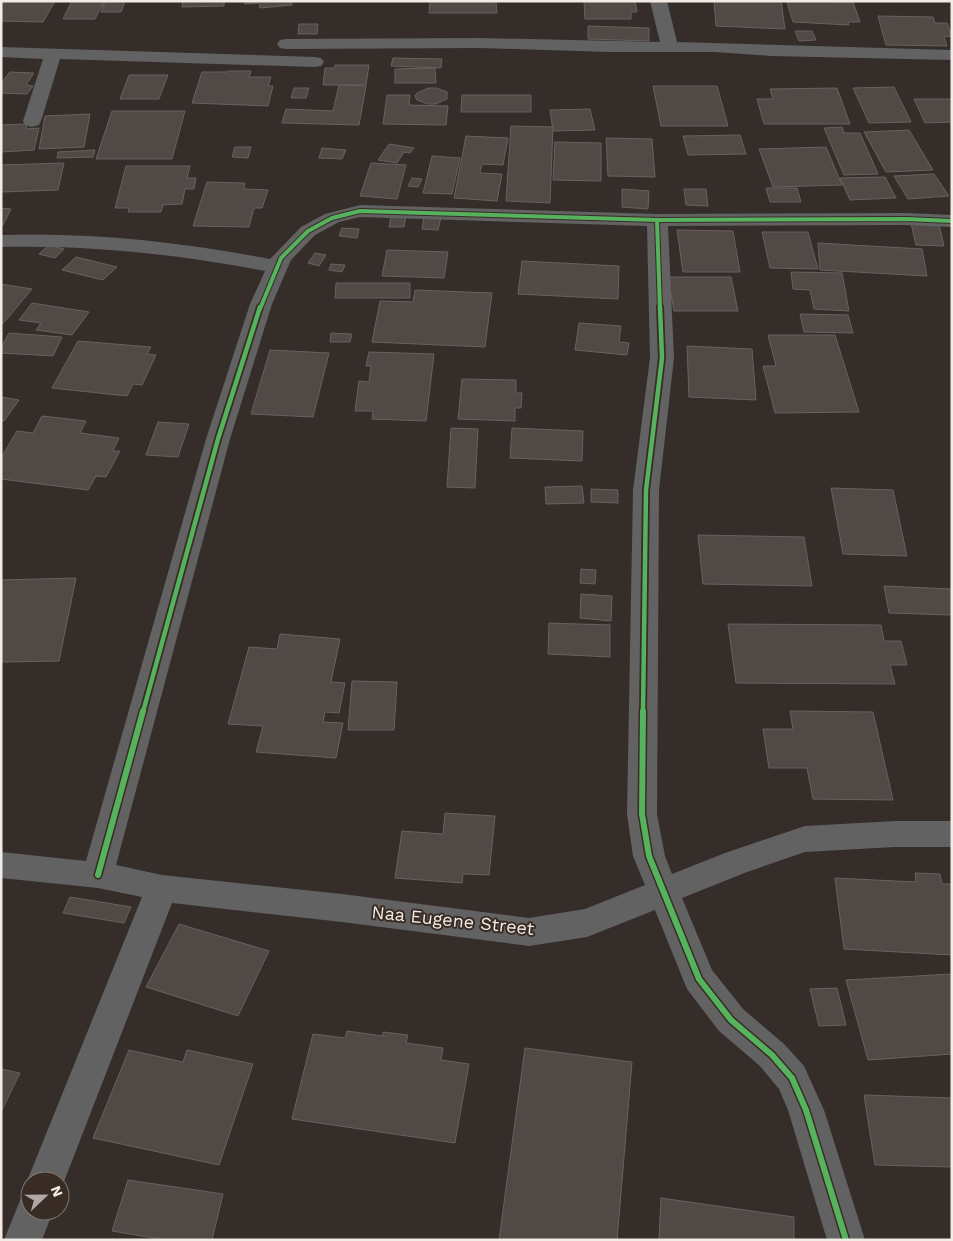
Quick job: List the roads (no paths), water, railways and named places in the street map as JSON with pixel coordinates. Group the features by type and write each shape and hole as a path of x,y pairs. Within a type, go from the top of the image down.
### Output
{"street":[{"path":"658,1 666,27 669,46"},
{"path":"286,44 480,43 609,47 669,46 952,55"},
{"path":"1,52 325,63"},
{"path":"32,121 54,54"},
{"path":"98,875 218,439 261,304 281,258 308,231 332,218 360,211 657,220 906,219 952,221"},
{"path":"657,220 662,358 646,490 642,814 649,856 699,979 731,1020 772,1055 792,1078 806,1110 846,1240"},
{"path":"1,241 112,242 215,255 277,267"},
{"name":"Naa Eugene Street","path":"1,865 98,875 162,888 342,908 529,932 587,923 736,862 805,839 895,834 952,834"},
{"path":"50,1171 162,888"},
{"path":"23,1240 30,1221"}]}
